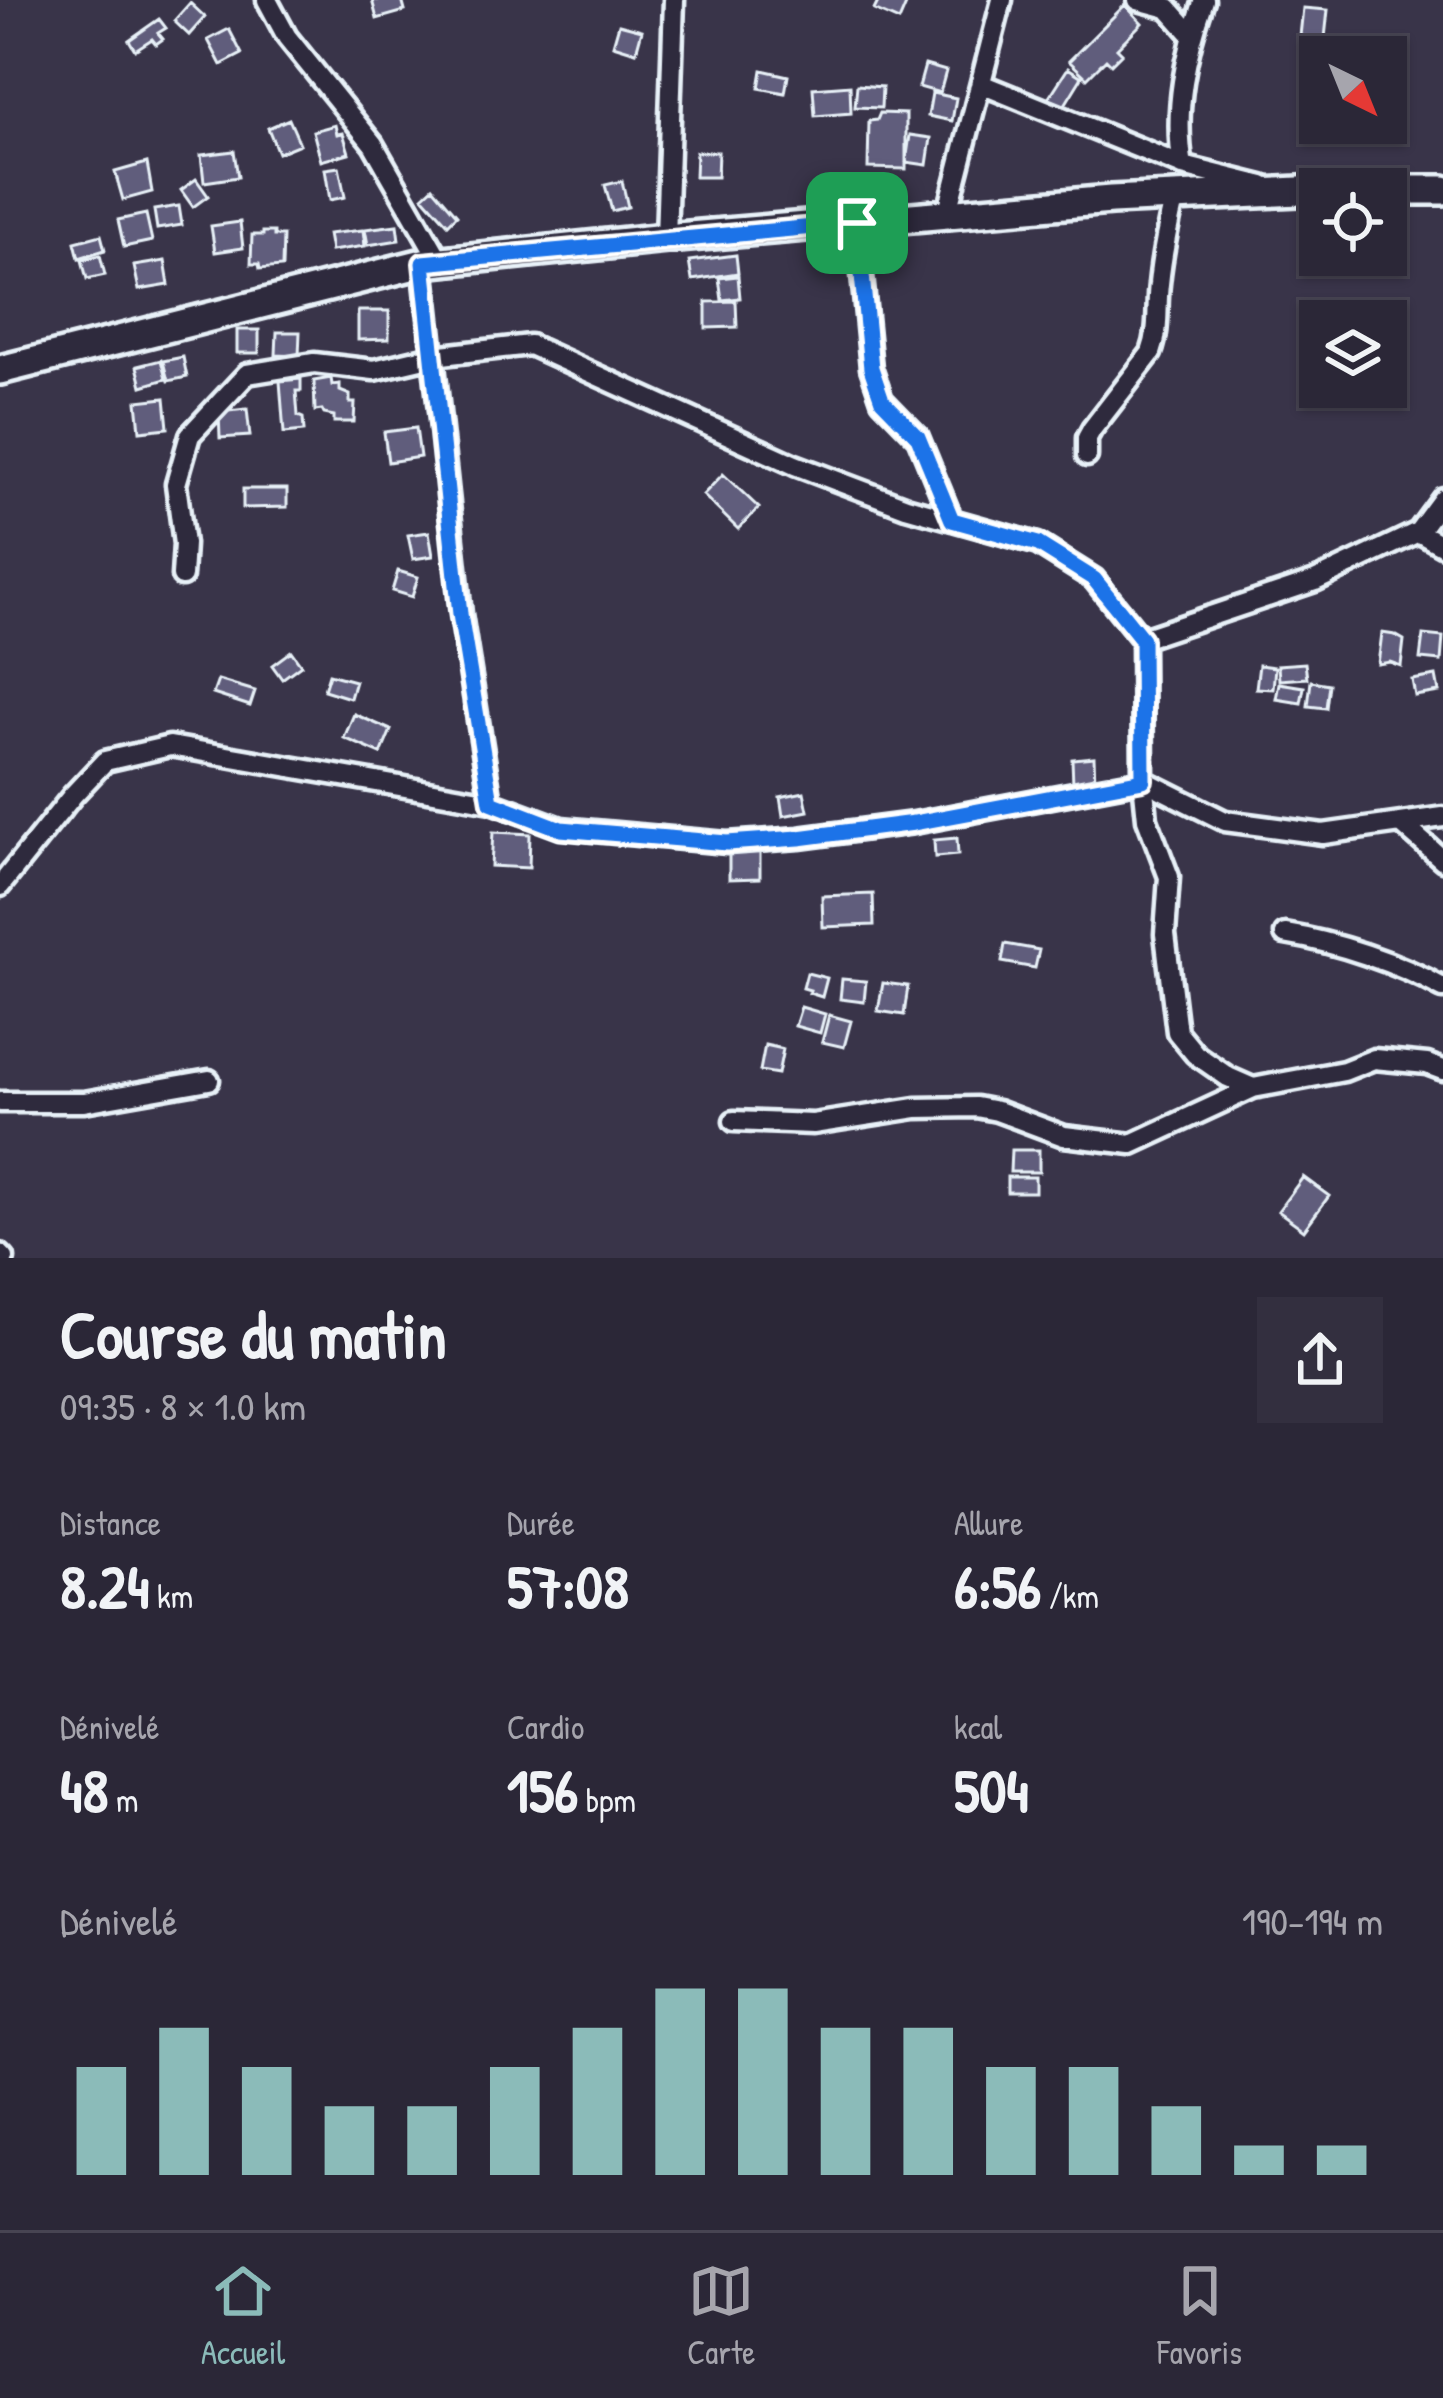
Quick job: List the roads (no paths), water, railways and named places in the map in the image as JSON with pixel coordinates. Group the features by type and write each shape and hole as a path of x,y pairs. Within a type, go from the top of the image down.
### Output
{"main road":[{"path":"0,370 431,262 666,238 1299,190"},
{"path":"1407,190 1443,190"}],"street":[{"path":"267,0 287,37 373,144 431,262 433,356 460,614 491,802"},
{"path":"666,238 674,0"},
{"path":"947,215 1002,0"},
{"path":"1138,0 1168,8 1192,35"},
{"path":"1183,166 1177,133 1192,35 1204,0"},
{"path":"981,84 1183,166 1280,190"},
{"path":"1087,456 1092,429 1156,339 1158,290 1175,196"},
{"path":"857,223 871,368 882,400 918,437 952,520"},
{"path":"182,576 184,544 176,484 190,434 247,374 314,363 374,370 433,356 530,345 794,465 906,507 1038,544 1094,579 1142,639 1143,780 1147,819 1169,878 1165,934 1178,1031 1195,1054 1252,1088"},
{"path":"1142,639 1316,581 1418,532 1443,498"},
{"path":"1418,532 1443,546"},
{"path":"0,886 105,761 170,746 491,802 561,829 727,843 914,823 1143,780 1225,821 1323,834 1443,817"},
{"path":"1401,823 1443,860"},
{"path":"1285,934 1336,946 1443,988"},
{"path":"734,1121 813,1124 916,1108 976,1106 1064,1136 1132,1144 1252,1088 1344,1071 1374,1059 1443,1070"},
{"path":"0,1102 84,1102 208,1080"}]}
